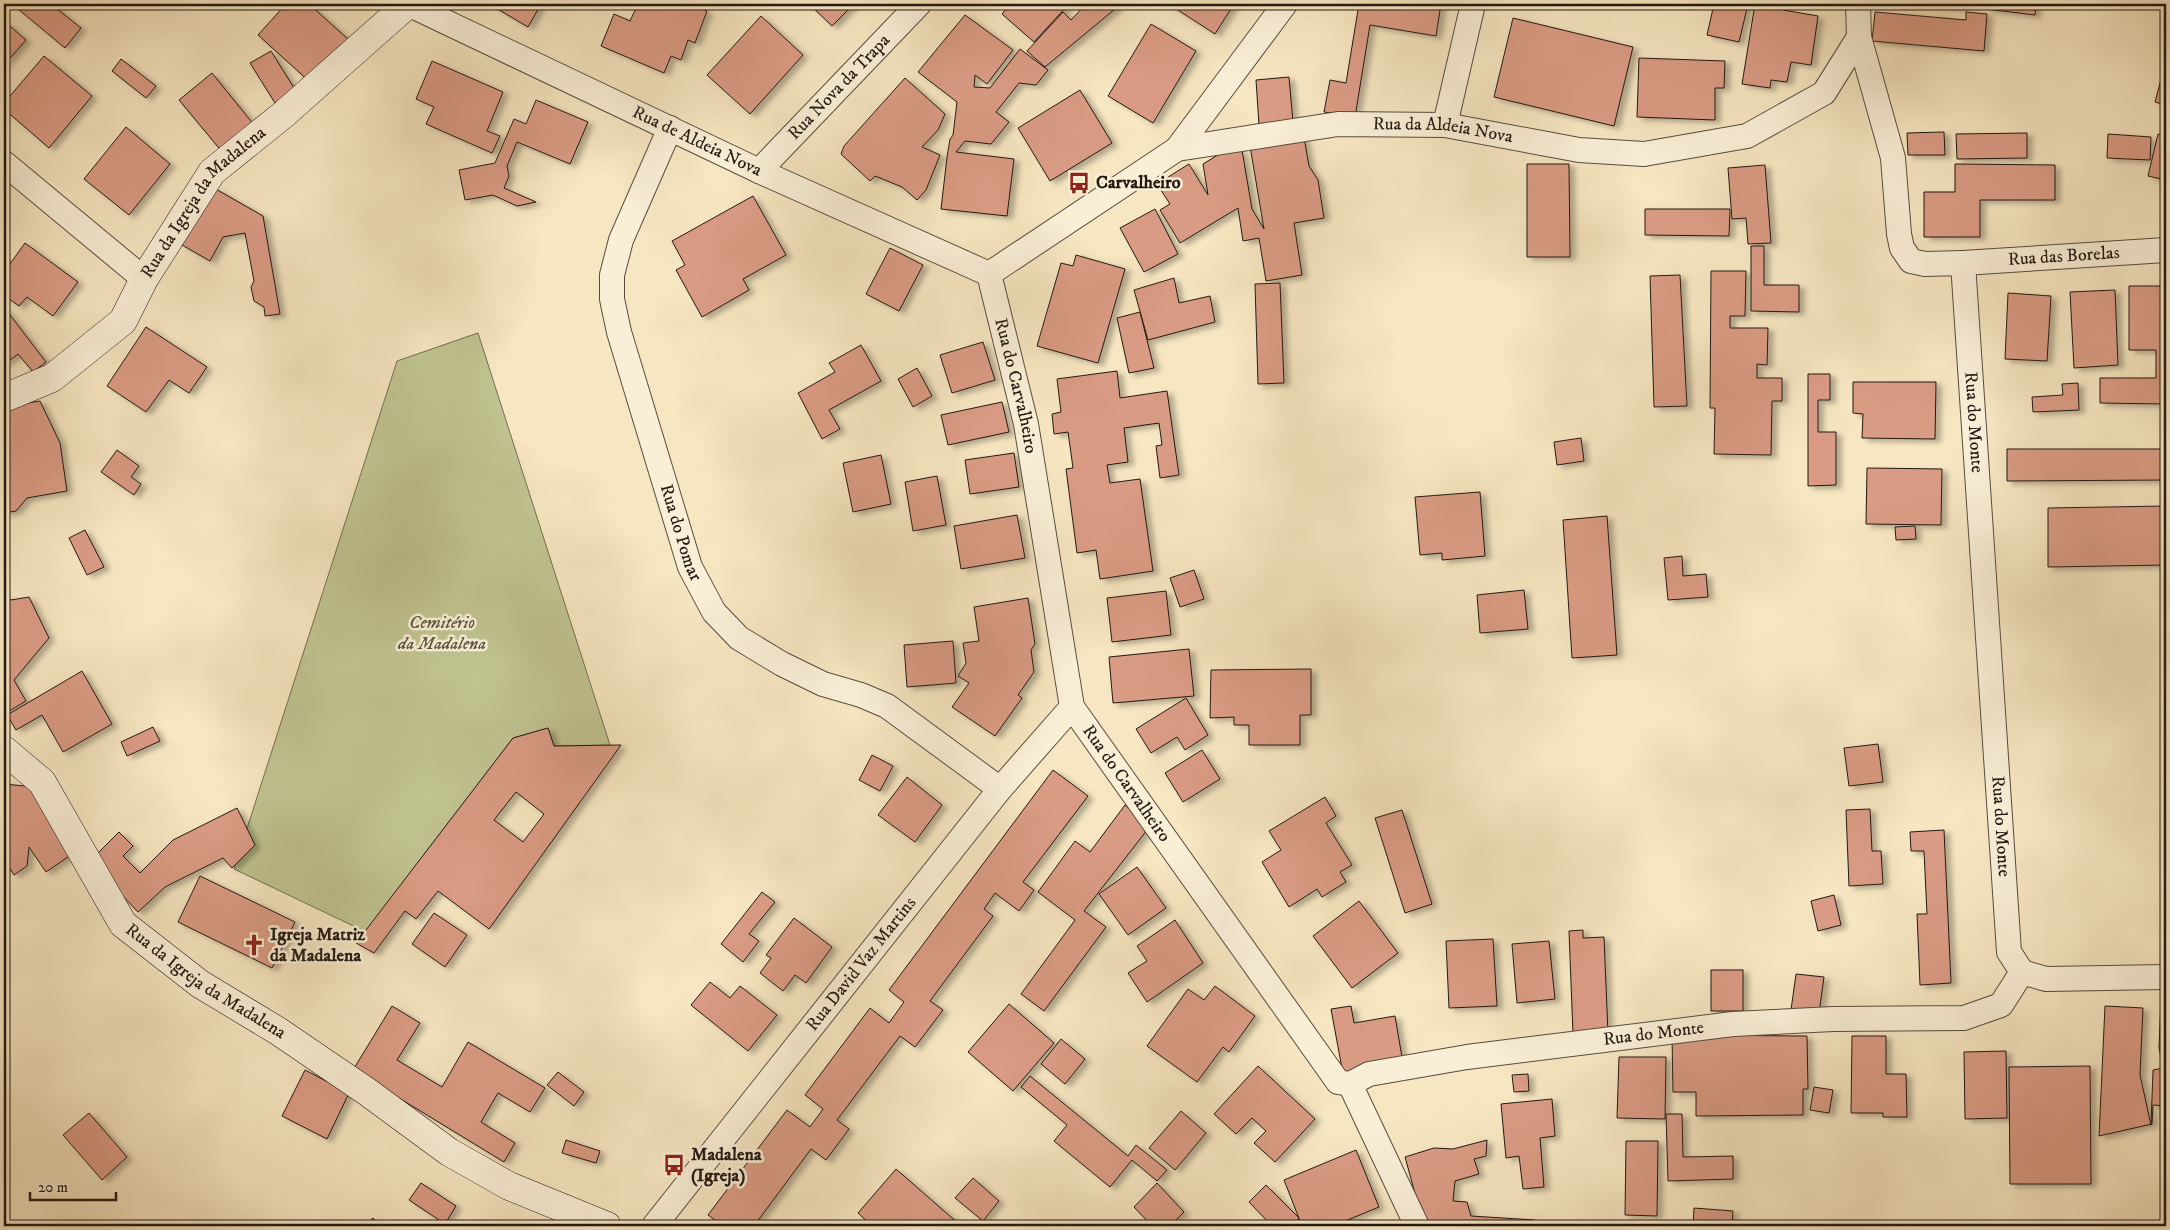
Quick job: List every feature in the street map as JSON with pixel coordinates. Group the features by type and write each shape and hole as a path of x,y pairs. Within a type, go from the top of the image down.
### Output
{"street":[{"name":"Rua de Aldeia Nova","path":"408,4 760,171 989,274"},
{"name":"Rua da Igreja da Madalena","path":"4,398 52,378 123,322 144,279 212,172 284,114 408,4"},
{"name":"Rua Nova da Trapa","path":"760,171 919,4"},
{"path":"1177,149 1285,4"},
{"path":"1445,125 1472,4"},
{"path":"1858,4 1859,37 1894,158 1902,248 1911,261 1925,264 1963,263"},
{"name":"Rua da Aldeia Nova","path":"989,274 1177,149 1338,124 1445,125 1579,150 1644,154 1747,136 1824,93 1859,37"},
{"name":"Rua do Pomar","path":"670,128 620,240 612,276 612,299 619,332 690,567 714,612 739,638 782,664 823,684 887,706 1000,789"},
{"path":"4,163 144,279"},
{"name":"Rua das Borelas","path":"1963,263 2166,250"},
{"name":"Rua do Monte","path":"1350,1084 1369,1074 1414,1065 1733,1024 1833,1019 1964,1018 2002,1006 2022,972 2008,952 1963,263"},
{"name":"Rua do Carvalheiro","path":"989,274 1026,424 1072,707 1338,1082 1350,1084"},
{"name":"Rua David Vaz Martins","path":"654,1226 1000,789 1072,707"},
{"name":"Rua da Igreja da Madalena","path":"4,752 42,782 124,924 200,984 278,1031 366,1091 449,1152 509,1186 607,1226"},
{"path":"2022,972 2046,979 2166,977"},
{"path":"1350,1084 1417,1226"}],"green space":[{"name":"Cemitério da Madalena","path":"478,333 610,745 554,746 548,728 513,738 366,932 234,869 397,361"}],"building":[{"path":"12,4 51,4 81,28 65,48"},
{"path":"286,4 309,4 349,40 311,83 258,35"},
{"path":"489,4 541,4 528,27"},
{"path":"638,4 689,4 707,11 695,43 688,40 681,60 671,56 664,73 601,46 614,14 630,21"},
{"path":"809,4 854,4 832,26"},
{"path":"1002,4 1069,4 1034,42 1002,14 1007,8"},
{"path":"1086,4 1121,4 1045,67 1027,51 1063,12 1071,20"},
{"path":"1171,4 1234,4 1215,34"},
{"path":"1359,4 1441,4 1436,36 1370,25 1355,117 1324,112 1330,80 1346,83"},
{"path":"1714,4 1748,4 1739,42 1707,35"},
{"path":"1755,4 1784,4 1783,10 1818,16 1811,65 1791,62 1787,82 1771,80 1770,88 1742,84"},
{"path":"1935,4 1964,4 1963,8"},
{"path":"1987,4 2036,4 2035,15 1986,9"},
{"path":"1875,12 1966,20 1966,12 1987,14 1984,51 1872,41"},
{"path":"965,15 1013,50 987,84 975,75 974,87 990,88 1020,49 1048,70 1036,85 1019,83 996,112 1009,122 991,144 965,141 956,152 1014,159 1007,216 941,209 947,157 950,139 953,135 957,102 918,72"},
{"path":"761,16 803,55 750,114 707,75"},
{"path":"1513,18 1633,47 1614,126 1494,97"},
{"path":"4,21 26,40 4,65"},
{"path":"1151,24 1196,51 1153,123 1108,96"},
{"path":"271,51 296,91 275,103 250,63"},
{"path":"44,56 92,96 49,148 4,109 4,103"},
{"path":"1639,58 1725,61 1724,88 1715,88 1715,120 1637,117"},
{"path":"121,59 156,86 146,98 112,71"},
{"path":"2166,60 2166,105 2155,102"},
{"path":"432,61 503,92 487,131 500,136 492,153 426,124 434,107 416,99"},
{"path":"212,73 255,126 223,153 179,100"},
{"path":"1289,77 1293,122 1259,125 1256,80"},
{"path":"905,78 945,114 938,130 922,147 940,155 926,190 917,200 902,187 875,176 870,181 841,154 844,146"},
{"path":"1080,90 1112,143 1050,181 1018,128"},
{"path":"536,100 588,122 570,164 517,142 507,166 509,176 504,188 536,202 517,206 493,195 465,200 459,170 495,163 514,119 526,124"},
{"path":"2166,122 2166,180 2148,176 2158,134 2163,135"},
{"path":"126,127 170,164 129,215 84,179"},
{"path":"1944,132 1945,155 1908,155 1907,133"},
{"path":"2027,133 2027,158 1957,159 1956,134"},
{"path":"2108,134 2151,137 2150,160 2107,158"},
{"path":"1304,137 1309,166 1318,180 1324,218 1294,223 1302,275 1266,281 1259,238 1243,241 1238,208 1180,243 1160,210 1170,204 1157,184 1189,164 1208,195 1203,164 1221,153 1242,150 1252,209 1264,229 1250,146"},
{"path":"1527,164 1569,164 1570,257 1527,257"},
{"path":"1955,164 2055,165 2055,200 1980,200 1980,237 1924,237 1924,192 1955,192"},
{"path":"1765,165 1771,243 1748,244 1746,218 1732,219 1728,168"},
{"path":"214,188 263,216 280,314 265,316 264,307 254,301 251,287 254,281 245,233 223,237 210,261 182,245"},
{"path":"753,196 786,255 743,279 749,290 702,317 676,270 685,265 672,241"},
{"path":"1155,209 1178,254 1144,272 1120,228"},
{"path":"1645,209 1730,209 1729,236 1645,235"},
{"path":"25,243 78,282 53,316 27,297 19,306 4,295 4,272"},
{"path":"1751,246 1764,246 1764,285 1799,285 1799,312 1751,311"},
{"path":"890,248 923,265 899,311 866,294"},
{"path":"1076,255 1125,269 1098,363 1037,346 1061,263 1073,266"},
{"path":"1711,271 1746,271 1745,316 1730,316 1730,328 1768,328 1767,365 1757,364 1757,378 1782,378 1782,401 1772,401 1771,455 1714,454 1715,408 1710,408"},
{"path":"1680,275 1687,406 1654,407 1650,276"},
{"path":"1174,278 1179,303 1210,296 1215,322 1148,340 1134,290"},
{"path":"1280,283 1284,383 1258,384 1255,284"},
{"path":"2129,286 2166,286 2166,404 2100,403 2100,378 2156,378 2156,350 2129,350"},
{"path":"2115,290 2118,365 2074,368 2070,292"},
{"path":"2008,293 2051,296 2047,361 2005,359"},
{"path":"4,307 46,362 33,372 18,354 4,363"},
{"path":"1140,312 1154,368 1129,373 1117,318"},
{"path":"146,327 207,367 189,393 169,380 146,412 107,386"},
{"path":"983,342 995,380 952,393 940,355"},
{"path":"861,345 881,381 829,410 840,429 822,439 798,393 835,372 829,363"},
{"path":"917,368 932,396 913,407 898,379"},
{"path":"1117,371 1120,398 1167,391 1179,475 1160,478 1156,446 1162,445 1159,423 1124,428 1128,462 1107,465 1110,483 1140,479 1153,571 1100,579 1096,550 1077,553 1066,469 1073,468 1068,432 1054,434 1052,414 1061,412 1057,379"},
{"path":"1808,374 1830,374 1830,400 1818,400 1818,432 1836,432 1836,485 1808,486"},
{"path":"1853,382 1936,382 1935,439 1862,438 1863,414 1853,413"},
{"path":"2078,383 2079,410 2033,412 2032,397 2063,395 2062,384"},
{"path":"40,401 60,443 67,491 27,498 16,511 4,513 4,407"},
{"path":"1002,402 1009,432 948,445 941,415"},
{"path":"1581,438 1584,461 1557,465 1554,442"},
{"path":"2007,449 2166,449 2166,480 2007,481"},
{"path":"117,450 139,466 131,477 141,484 134,495 101,472"},
{"path":"1014,453 1019,487 970,494 965,460"},
{"path":"881,455 891,504 853,512 843,463"},
{"path":"1867,468 1942,469 1941,525 1866,524"},
{"path":"937,476 946,525 913,531 905,482"},
{"path":"1480,492 1485,556 1442,560 1442,553 1420,555 1415,497"},
{"path":"2166,506 2166,565 2048,567 2048,508"},
{"path":"1017,515 1025,558 961,569 954,526"},
{"path":"1607,516 1617,655 1572,658 1563,520"},
{"path":"1915,526 1916,539 1896,540 1895,527"},
{"path":"85,530 104,567 87,575 69,538"},
{"path":"1682,556 1683,576 1706,574 1708,597 1668,600 1664,558"},
{"path":"1194,570 1204,599 1180,607 1170,578"},
{"path":"1524,590 1528,629 1480,633 1477,595"},
{"path":"1166,591 1171,635 1112,642 1107,598"},
{"path":"4,596 11,600 29,597 49,638 14,680 26,701 4,714"},
{"path":"1028,598 1035,644 1031,650 1034,672 1018,695 1022,698 995,736 952,707 969,683 958,676 966,663 963,643 979,641 974,607"},
{"path":"953,641 956,683 907,687 904,645"},
{"path":"1189,649 1194,696 1113,703 1109,657"},
{"path":"1311,669 1311,715 1300,715 1300,745 1249,745 1249,725 1234,725 1234,717 1210,718 1211,670"},
{"path":"82,671 112,724 63,752 42,715 16,730 7,715"},
{"path":"1186,698 1208,735 1185,750 1177,737 1151,753 1136,729"},
{"path":"153,727 160,741 127,756 121,742"},
{"path":"548,728 554,746 621,745 489,929 438,891 416,919 405,911 374,953 356,943 513,738","holes":["516,792 544,814 523,842 494,820"]},
{"path":"1878,744 1883,782 1849,786 1844,748"},
{"path":"1202,750 1220,779 1183,802 1165,773"},
{"path":"872,755 893,766 880,791 859,780"},
{"path":"1053,770 1088,796 1023,882 1034,890 1019,911 995,893 984,909 993,916 930,1001 943,1010 915,1047 900,1036 837,1120 849,1129 826,1160 811,1149 754,1226 723,1226 708,1215 787,1110 810,1127 823,1109 805,1095 870,1008 889,1023 904,1002 889,990"},
{"path":"907,777 942,805 915,842 878,815"},
{"path":"4,784 35,787 78,850 46,872 29,847 27,866 14,875 4,859"},
{"path":"1325,797 1336,816 1326,823 1352,865 1340,872 1346,882 1322,897 1317,889 1289,907 1262,862 1281,850 1269,831"},
{"path":"1125,805 1151,825 1084,911 1106,927 1044,1011 1021,994 1075,920 1038,892 1075,841 1090,852"},
{"path":"237,808 255,845 232,868 223,858 165,887 138,912 117,890 96,855 119,832 133,846 123,856 140,873 173,840"},
{"path":"1870,809 1872,851 1881,851 1883,884 1849,886 1846,810"},
{"path":"1402,810 1432,904 1405,913 1375,818"},
{"path":"1944,830 1951,983 1920,985 1917,914 1927,914 1924,851 1911,851 1910,832"},
{"path":"1137,867 1166,908 1128,935 1099,894"},
{"name":"Igreja Matriz da Madalena","path":"200,876 295,922 272,968 178,922"},
{"path":"762,892 775,902 749,934 759,941 743,962 721,944"},
{"path":"1834,895 1841,925 1818,931 1811,901"},
{"path":"1359,901 1398,953 1352,988 1313,936"},
{"path":"434,913 467,935 445,967 412,944"},
{"path":"794,918 832,947 806,983 795,975 783,991 760,973 771,958 766,955"},
{"path":"1175,920 1203,963 1147,1002 1128,973 1147,961 1137,946"},
{"path":"1583,930 1583,938 1604,937 1608,1034 1573,1035 1569,931"},
{"path":"1493,939 1497,1006 1449,1008 1446,941"},
{"path":"1549,941 1555,999 1517,1003 1512,944"},
{"path":"1711,970 1743,970 1743,1011 1711,1011"},
{"path":"1796,974 1824,977 1819,1013 1791,1010"},
{"path":"710,982 730,998 740,986 777,1015 748,1051 691,1005"},
{"path":"1215,986 1255,1016 1229,1052 1223,1047 1197,1082 1147,1046 1188,989 1204,1000"},
{"path":"2166,999 2166,1106 2153,1105 2151,1124 2153,1070 2163,1068 2159,1048 2161,1000"},
{"path":"1009,1004 1054,1043 1013,1091 968,1052"},
{"path":"392,1006 420,1023 397,1060 442,1087 468,1042 545,1088 530,1112 498,1093 481,1122 515,1143 504,1162 353,1070"},
{"path":"1351,1006 1354,1023 1395,1016 1403,1063 1343,1074 1331,1009"},
{"path":"2105,1006 2143,1008 2140,1075 2151,1124 2099,1136"},
{"path":"1672,1035 1807,1036 1808,1089 1803,1089 1803,1115 1696,1116 1696,1092 1673,1092"},
{"path":"1852,1036 1886,1036 1886,1074 1906,1074 1907,1117 1883,1117 1883,1113 1851,1113"},
{"path":"1061,1039 1085,1059 1065,1084 1041,1064"},
{"path":"2006,1051 2007,1118 1965,1119 1964,1052"},
{"path":"1619,1057 1666,1057 1665,1119 1617,1118"},
{"path":"1258,1066 1315,1119 1275,1162 1254,1143 1266,1131 1252,1118 1236,1134 1214,1114"},
{"path":"2090,1066 2091,1184 2010,1184 2009,1067"},
{"path":"305,1070 349,1093 327,1139 282,1116"},
{"path":"558,1072 584,1092 574,1106 547,1085"},
{"path":"1528,1074 1529,1091 1514,1092 1512,1075"},
{"path":"1030,1076 1128,1156 1136,1145 1167,1170 1157,1181 1132,1160 1110,1187 1054,1141 1067,1125 1021,1087"},
{"path":"1814,1087 1833,1090 1829,1113 1810,1110"},
{"path":"1552,1099 1555,1136 1540,1138 1544,1187 1523,1189 1519,1156 1506,1158 1501,1104"},
{"path":"1181,1111 1206,1133 1175,1170 1149,1148"},
{"path":"89,1113 127,1157 102,1180 63,1135"},
{"path":"1666,1114 1682,1114 1683,1157 1733,1156 1733,1179 1668,1181"},
{"path":"566,1140 600,1151 596,1163 562,1153"},
{"path":"1487,1140 1486,1156 1474,1159 1479,1174 1455,1181 1453,1201 1467,1202 1471,1216 1535,1220 1535,1226 1424,1226 1405,1157 1434,1148 1453,1149"},
{"path":"1626,1141 1658,1141 1657,1216 1625,1215"},
{"path":"1356,1150 1379,1207 1333,1226 1302,1226 1284,1180"},
{"path":"896,1169 959,1224 957,1226 872,1226 858,1213"},
{"path":"973,1178 999,1201 983,1221 955,1198"},
{"path":"421,1183 456,1206 445,1224 409,1200"},
{"path":"1157,1183 1184,1212 1173,1223 1176,1226 1152,1226 1134,1207"},
{"path":"1266,1185 1299,1218 1291,1226 1272,1226 1249,1202"},
{"path":"1694,1208 1733,1211 1732,1226 1693,1226"},
{"path":"373,1218 380,1226 364,1226"}],"place":[{"name":"Carvalheiro","path":"1079,183"},
{"name":"Igreja Matriz da Madalena","path":"254,945"},
{"name":"Madalena (Igreja)","path":"674,1165"}]}
